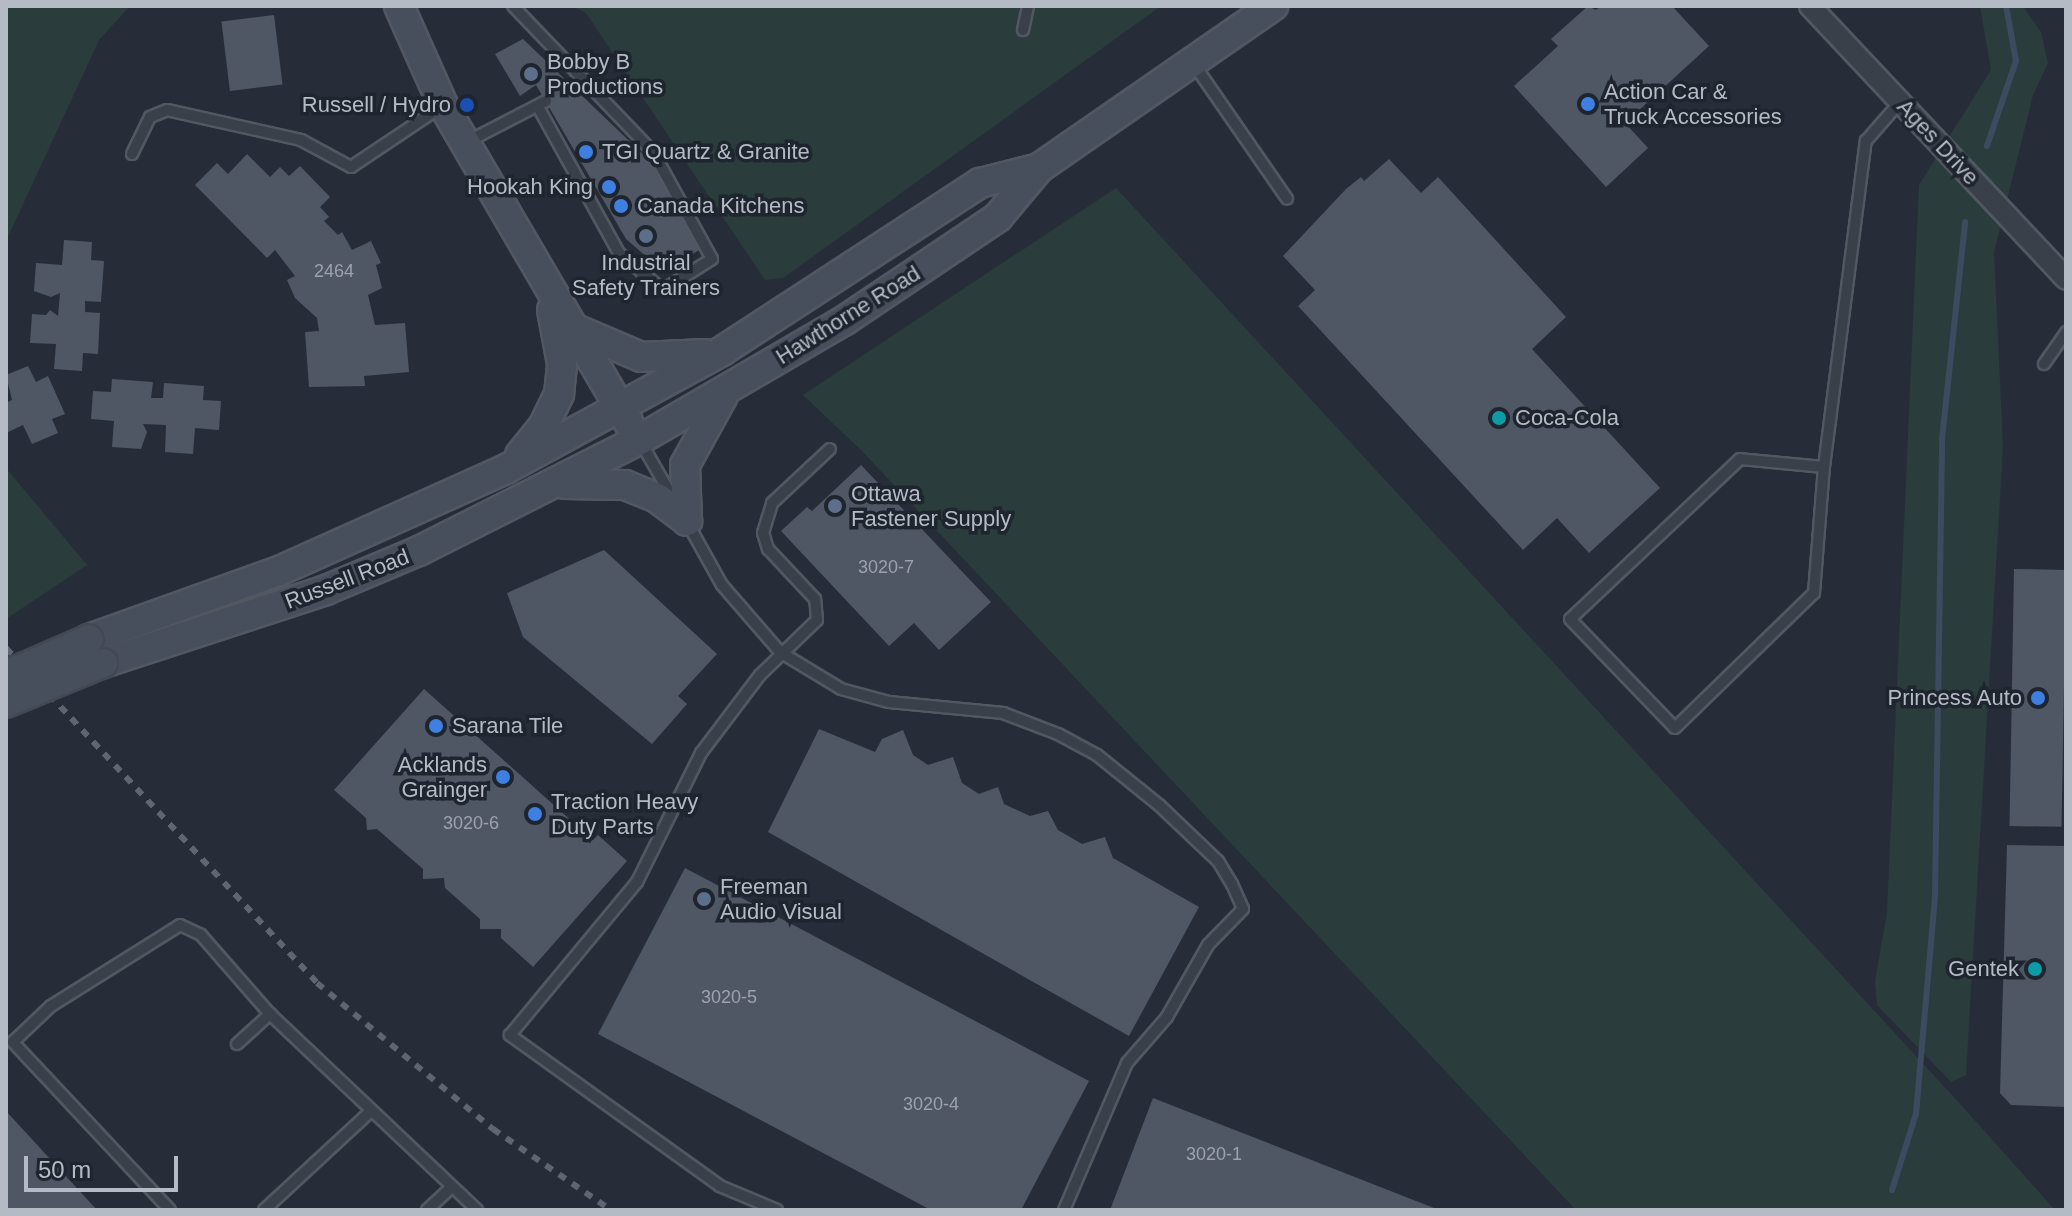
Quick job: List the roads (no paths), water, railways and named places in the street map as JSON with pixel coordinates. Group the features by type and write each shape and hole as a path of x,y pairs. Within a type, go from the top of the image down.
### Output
{"main road":[{"path":"399,6 443,105 639,440"},
{"name":"Hawthorne Road","path":"639,440 726,391 998,217 1039,168 1273,6"},
{"name":"Hawthorne Road","path":"619,407 722,351 980,183 1039,168"},
{"path":"506,469 543,427 559,394 562,364 549,289"},
{"path":"571,327 641,357 722,351"},
{"path":"687,521 682,483 688,454 726,391"},
{"name":"Russell Road","path":"6,703 96,651 506,469 619,407"},
{"name":"Russell Road","path":"6,675 326,590 552,485 639,440"},
{"path":"552,485 625,485 657,498 687,521"}],"street":[{"name":"Ages Drive","path":"1810,6 2066,279"}],"lane":[{"path":"465,143 542,104 619,253 663,290 712,259 653,152 573,80 513,6"},
{"path":"1023,30 1028,6"},
{"path":"1192,61 1287,199"},
{"path":"1824,467 1740,459 1570,619 1675,728 1814,593 1824,467 1866,141 1900,102"},
{"path":"132,154 150,117 167,110 301,140 351,167 443,105"},
{"path":"2044,364 2066,332"},
{"path":"639,440 722,585 780,652 841,689 889,702 1003,713 1058,734 1097,755 1159,805 1218,861 1232,884 1243,909 1208,945 1167,1017 1127,1063 1064,1210"},
{"path":"777,1210 720,1186 510,1035 637,882 701,753 780,652 817,620 815,599 768,549 763,533 772,503 830,449"},
{"path":"170,1210 13,1042 51,1006 180,925 201,935 270,1014 477,1210"},
{"path":"237,1044 270,1014"},
{"path":"264,1210 371,1111"},
{"path":"427,1210 452,1187"}],"waterway":[{"path":"1987,146 2016,61 2006,6"},
{"path":"1892,1190 1916,1114 1935,895 1942,439 1965,222"}],"railway":[{"path":"6,648 317,983 493,1129 611,1210"}],"place":[{"name":"Bobby B Productions","path":"531,74"},
{"name":"Action Car & Truck Accessories","path":"1588,104"},
{"name":"Russell / Hydro","path":"467,105"},
{"name":"TGI Quartz & Granite","path":"586,152"},
{"name":"Hookah King","path":"609,187"},
{"name":"Canada Kitchens","path":"621,206"},
{"name":"Industrial Safety Trainers","path":"646,236"},
{"name":"Coca-Cola","path":"1499,418"},
{"name":"Ottawa Fastener Supply","path":"835,506"},
{"name":"Princess Auto","path":"2038,698"},
{"name":"Sarana Tile","path":"436,726"},
{"name":"Acklands Grainger","path":"503,777"},
{"name":"Traction Heavy Duty Parts","path":"535,814"},
{"name":"Freeman Audio Visual","path":"704,899"},
{"name":"Gentek","path":"2035,969"}]}
